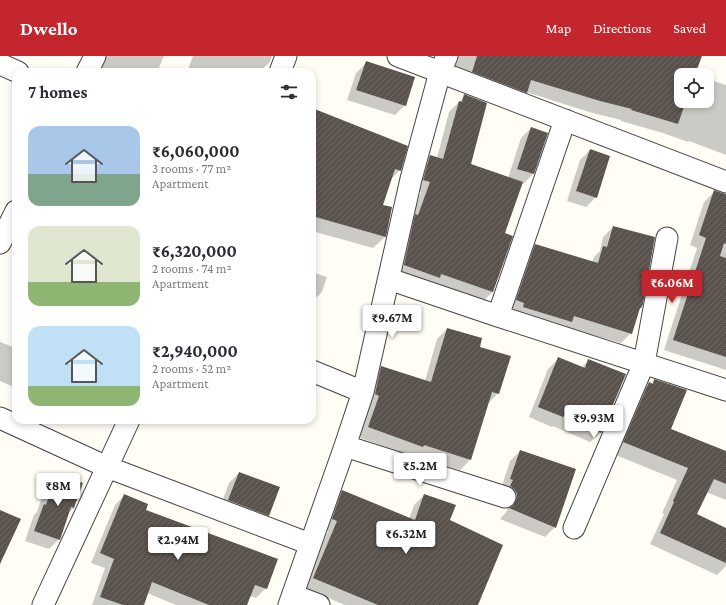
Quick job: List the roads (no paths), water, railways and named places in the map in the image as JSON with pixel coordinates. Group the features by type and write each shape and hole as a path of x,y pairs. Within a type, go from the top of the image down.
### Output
{"street":[{"path":"89,68 95,56"},
{"path":"282,68 286,56"},
{"path":"398,56 443,64 565,120 726,182"},
{"path":"0,64 12,69"},
{"path":"319,605 291,600 363,392 411,179 443,64"},
{"path":"498,316 565,120"},
{"path":"5,239 12,221"},
{"path":"574,528 644,363 667,238"},
{"path":"389,279 726,390"},
{"path":"316,373 363,392"},
{"path":"0,418 12,423"},
{"path":"13,424 107,467 310,544"},
{"path":"43,605 127,424"},
{"path":"345,446 505,497"}]}
